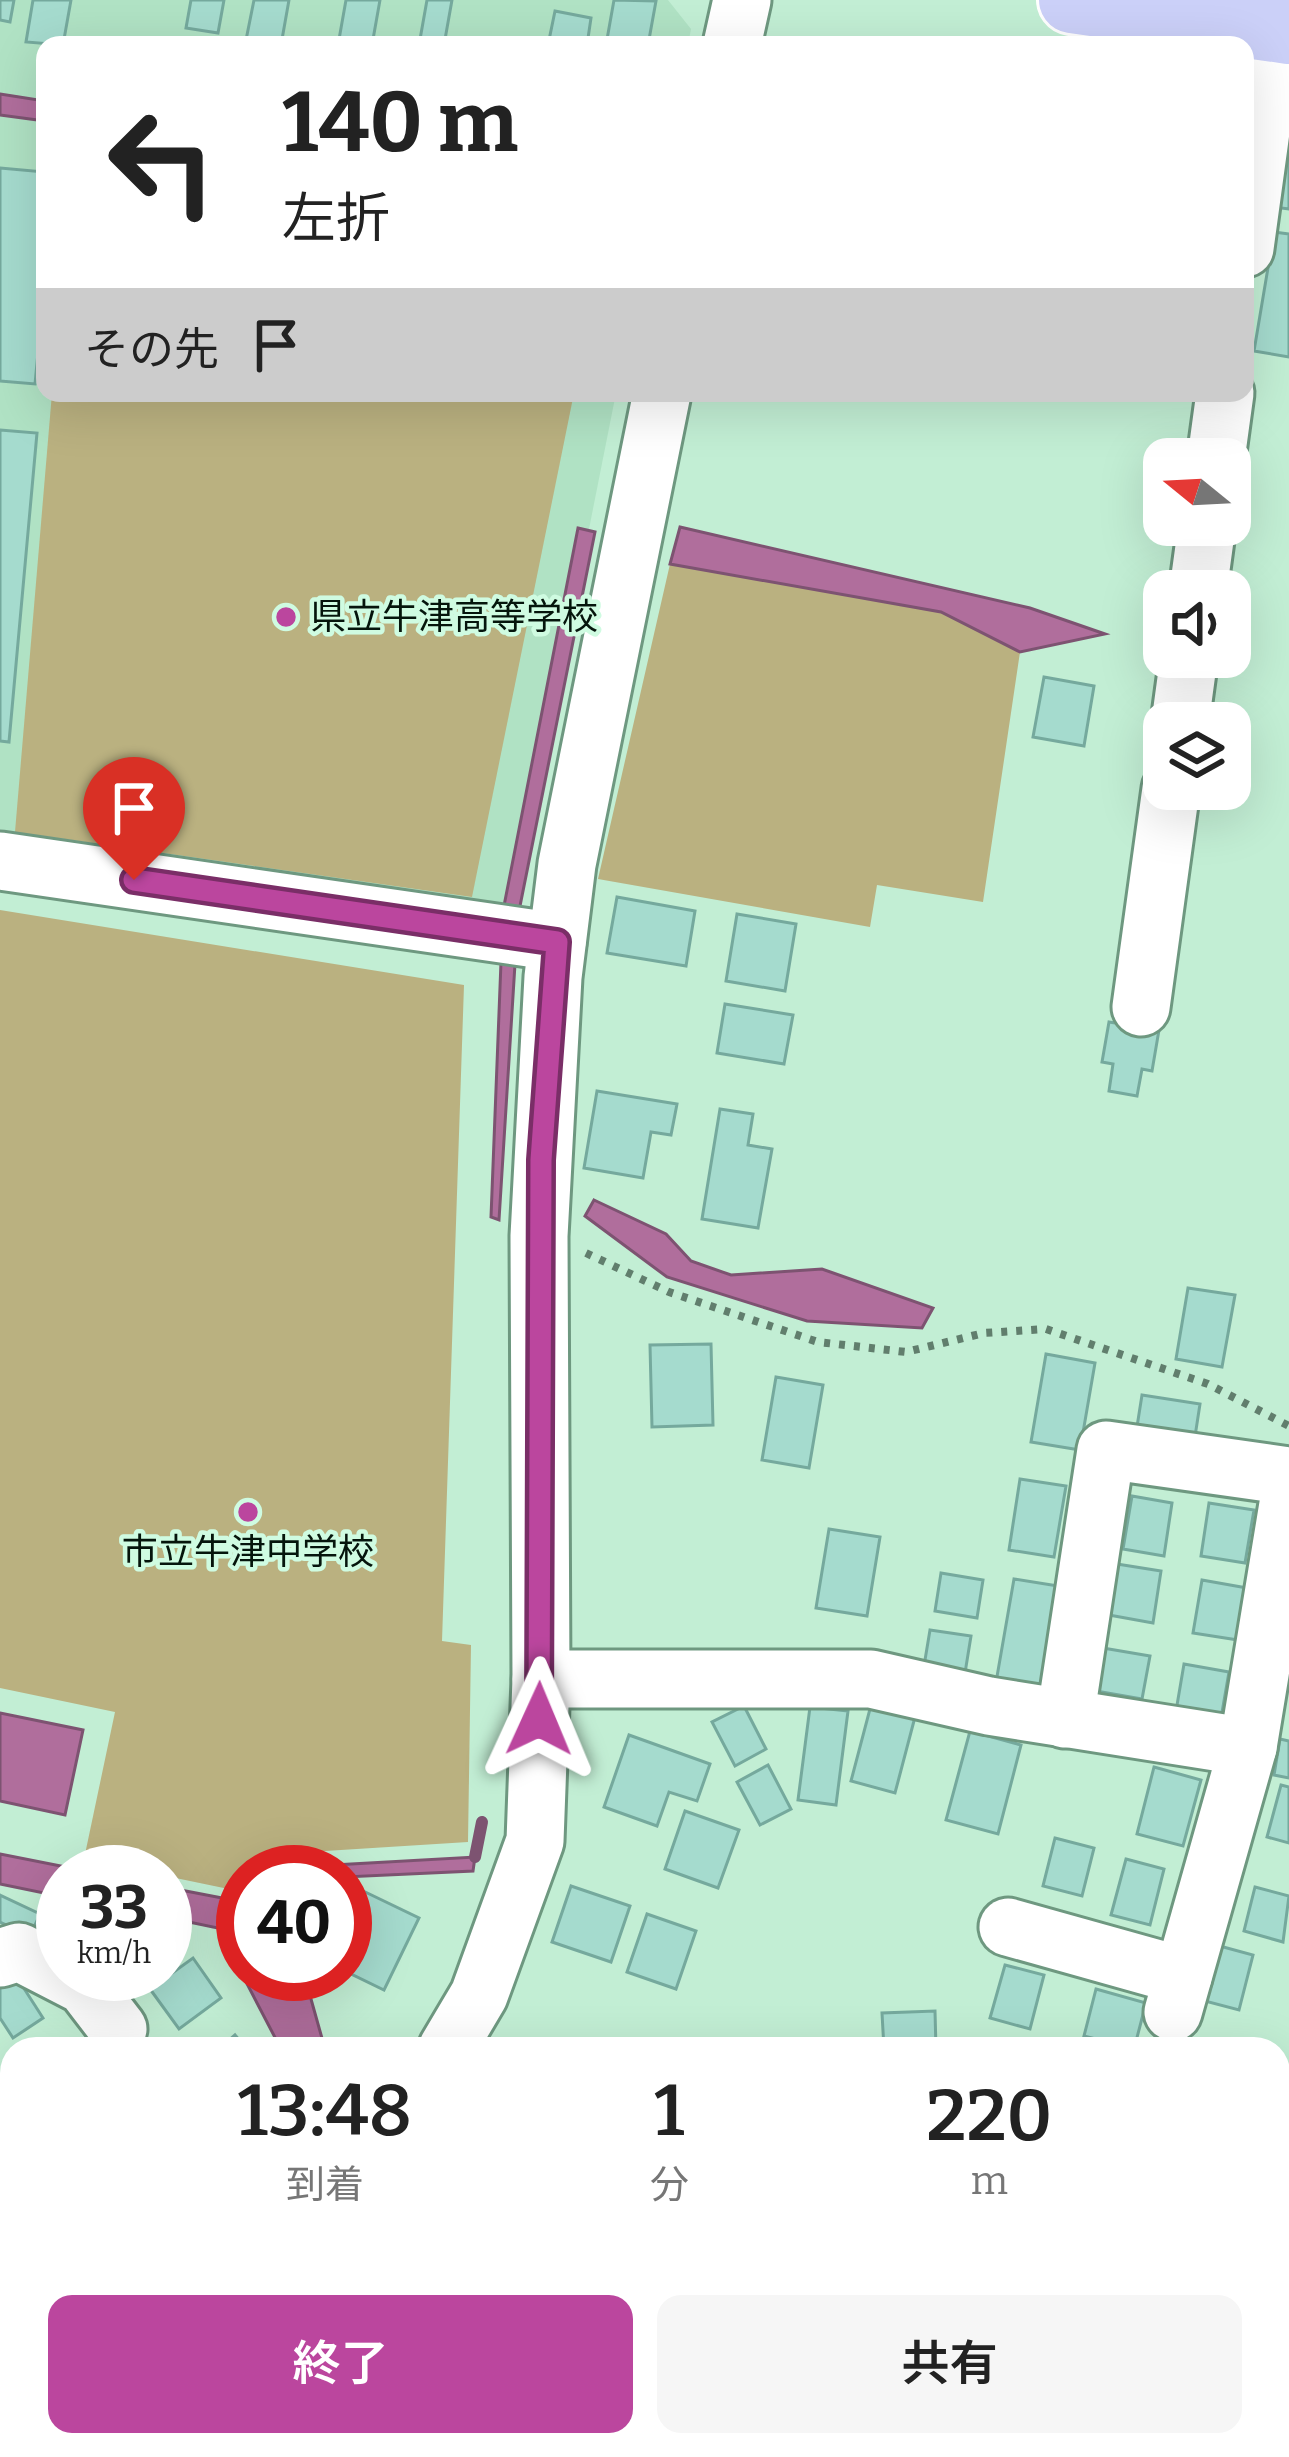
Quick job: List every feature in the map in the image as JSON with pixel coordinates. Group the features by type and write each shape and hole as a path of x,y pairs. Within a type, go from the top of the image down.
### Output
{"main road":[{"path":"1072,0 1282,30"}],"street":[{"path":"735,36 742,0"},
{"path":"1254,195 1282,30"},
{"path":"453,2037 479,1996 535,1841 541,1678 542,1121 526,937 567,865 660,402"},
{"path":"1219,438 1224,402"},
{"path":"1141,1007 1168,810"},
{"path":"0,861 526,937"},
{"path":"1065,1719 1106,1450 1289,1476"},
{"path":"1008,1927 1178,1994 1248,1747 1289,1498"},
{"path":"541,1678 871,1679 1065,1719 1248,1747"},
{"path":"0,1958 19,1952 85,1985 118,2029"}],"path":[{"path":"539,1236 669,1292 818,1342 906,1352 984,1333 1046,1329 1208,1384 1289,1426"}],"shaded area":[{"name":"県立牛津高等学校","path":"0,0 668,0 691,29 690,36 36,36 36,402 614,402 513,912 0,840"},
{"path":"0,94 36,100 36,120 0,115"},
{"name":"県立牛津高等学校","path":"51,402 572,402 472,897 15,832"},
{"path":"680,527 1030,608 1105,634 1020,652 941,612 670,564"},
{"path":"578,528 595,532 518,916 499,1220 491,1217 503,911"},
{"path":"670,564 942,612 1020,652 983,902 877,885 870,927 598,879"},
{"name":"市立牛津中学校","path":"0,910 464,985 442,1641 471,1645 468,1842 372,1848 216,1845 216,1886 192,1881 192,1845 87,1845 115,1712 0,1688"},
{"path":"594,1200 666,1234 691,1261 731,1275 822,1269 933,1308 922,1328 807,1321 667,1277 585,1216"},
{"path":"0,1713 83,1730 65,1815 0,1801"},
{"path":"0,1854 36,1861 36,1891 0,1884"},
{"path":"475,1857 473,1871 372,1876 372,1863"},
{"path":"192,1892 216,1897 216,1928 192,1923"},
{"path":"256,2001 312,2001 322,2037 275,2037"}],"building":[{"path":"0,0 14,0 10,22 0,20"},
{"path":"33,0 71,0 65,36 36,36 36,43 26,42"},
{"path":"191,0 224,0 218,33 186,28"},
{"path":"254,0 289,0 283,36 247,36"},
{"path":"346,0 380,0 374,36 340,36"},
{"path":"427,0 452,0 446,36 421,36"},
{"path":"614,0 656,1 650,36 608,36"},
{"path":"555,11 591,18 588,36 550,36"},
{"path":"1289,98 1289,209 1267,206"},
{"path":"0,168 36,171 36,374 35,384 0,381"},
{"path":"1274,232 1289,234 1289,357 1254,351"},
{"path":"0,430 37,433 9,742 0,741"},
{"path":"1044,677 1094,686 1084,746 1033,737"},
{"path":"617,897 695,911 686,966 607,953"},
{"path":"737,914 796,924 785,991 726,981"},
{"path":"725,1004 793,1015 784,1064 717,1053"},
{"path":"1109,1022 1159,1030 1152,1071 1142,1069 1137,1096 1109,1091 1113,1064 1102,1062"},
{"path":"597,1091 677,1104 671,1135 651,1132 643,1178 584,1168"},
{"path":"720,1109 753,1114 748,1145 772,1149 758,1228 702,1219"},
{"path":"1188,1288 1235,1295 1222,1367 1176,1359"},
{"path":"711,1344 713,1425 652,1427 650,1345"},
{"path":"1046,1354 1095,1363 1080,1450 1031,1442"},
{"path":"776,1377 823,1385 809,1468 762,1460"},
{"path":"1142,1395 1200,1404 1194,1443 1136,1433"},
{"path":"1020,1479 1066,1486 1054,1557 1009,1550"},
{"path":"1132,1496 1172,1503 1164,1556 1123,1549"},
{"path":"1209,1503 1254,1510 1245,1563 1201,1556"},
{"path":"829,1529 880,1537 867,1616 816,1608"},
{"path":"1117,1564 1161,1571 1153,1623 1109,1615"},
{"path":"941,1573 983,1580 977,1618 935,1611"},
{"path":"1014,1579 1058,1586 1040,1696 995,1688"},
{"path":"1202,1580 1247,1588 1238,1640 1193,1633"},
{"path":"930,1630 971,1636 965,1673 924,1666"},
{"path":"1103,1648 1150,1656 1142,1699 1096,1691"},
{"path":"1184,1664 1229,1672 1220,1724 1175,1717"},
{"path":"871,1705 915,1717 895,1793 851,1781"},
{"path":"744,1706 766,1749 735,1766 712,1722"},
{"path":"810,1707 848,1711 836,1805 798,1800"},
{"path":"970,1731 1021,1745 998,1834 946,1820"},
{"path":"629,1735 710,1764 697,1801 669,1792 657,1826 604,1807"},
{"path":"1280,1739 1289,1741 1289,1778 1274,1775"},
{"path":"768,1765 791,1809 760,1825 737,1782"},
{"path":"1154,1767 1201,1780 1183,1846 1137,1834"},
{"path":"1281,1785 1289,1787 1289,1843 1267,1837"},
{"path":"685,1811 739,1830 718,1888 665,1869"},
{"path":"1055,1838 1094,1848 1082,1896 1043,1886"},
{"path":"1126,1859 1164,1869 1150,1925 1111,1915"},
{"path":"571,1886 630,1906 611,1962 552,1942"},
{"path":"1255,1887 1289,1896 1283,1942 1244,1931"},
{"path":"0,1895 36,1912 30,1936 0,1922"},
{"path":"372,1895 419,1918 384,1990 372,1984"},
{"path":"647,1914 696,1931 676,1989 627,1972"},
{"path":"1216,1945 1253,1955 1239,2010 1201,2000"},
{"path":"192,1959 216,1991 217,2001 179,2029 159,2001 192,2001"},
{"path":"1005,1965 1044,1975 1030,2029 990,2018"},
{"path":"16,1976 43,2018 12,2037 0,2018 0,1987"},
{"path":"1096,1989 1146,2003 1137,2037 1084,2036"},
{"path":"935,2011 936,2037 883,2037 882,2013"}],"waterway":[{"path":"475,1857 482,1822"}],"place":[{"name":"県立牛津高等学校","path":"286,617"},
{"name":"市立牛津中学校","path":"248,1512"}],"route":[{"path":"134,880 557,942 542,1121 539,1236 539,1719"}]}
